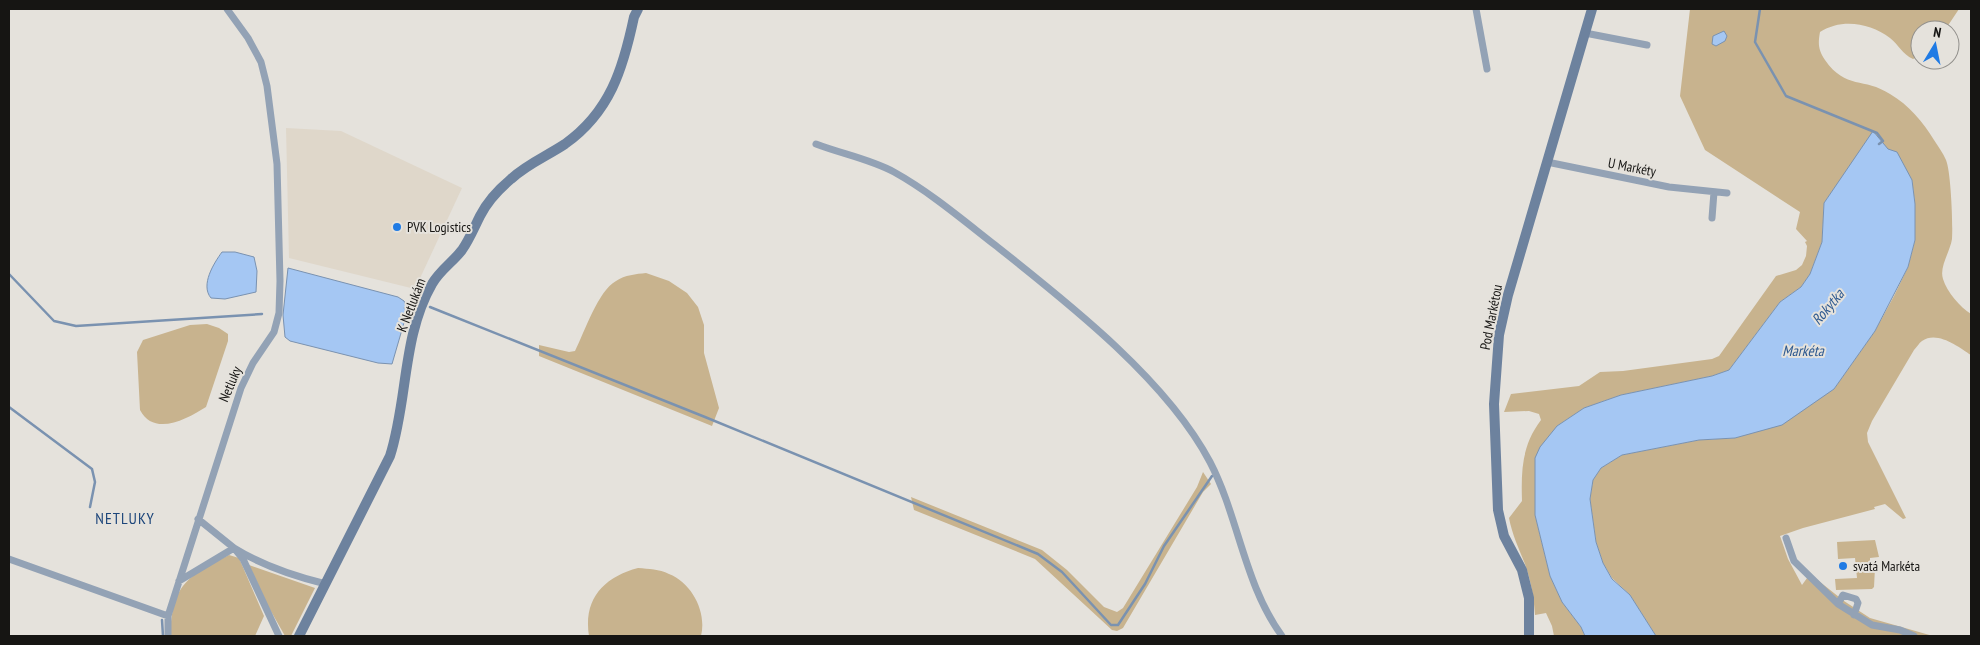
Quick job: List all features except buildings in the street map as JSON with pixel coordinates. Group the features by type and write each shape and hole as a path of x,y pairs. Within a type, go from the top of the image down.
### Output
{"street":[{"name":"Netluky","path":"168,636 168,616 241,388 253,363 274,332 278,313 277,164 267,86 261,62 248,38 227,9"},
{"name":"K Netlukám","path":"299,636 390,456 398,428 412,338 420,311 432,283 444,267 460,252 484,210 503,186 522,170 573,137 599,110 619,75 634,17 638,9"},
{"path":"1476,9 1487,68"},
{"name":"Pod Markétou","path":"1529,636 1529,598 1522,570 1504,536 1498,510 1494,404 1499,335 1503,314 1592,9"},
{"path":"1585,33 1647,45"},
{"path":"816,144 879,164 933,197 1057,294 1128,359 1188,427 1209,461 1218,480 1261,603 1282,636"},
{"name":"U Markéty","path":"1547,162 1660,185 1727,193"},
{"path":"1712,218 1714,192"},
{"path":"198,519 234,548 256,562 294,576 326,584"},
{"path":"1786,538 1794,561 1838,604 1872,625 1900,630 1914,636"},
{"path":"179,581 234,548"},
{"path":"234,548 243,559 279,636"},
{"path":"9,559 168,616"},
{"path":"1838,604 1843,595 1856,599 1858,603 1854,615"}],"shaded area":[{"path":"1690,9 1959,9 1952,20 1910,20 1910,57 1890,38 1865,26 1856,24 1837,25 1820,32 1820,50 1825,60 1840,76 1881,89 1903,103 1915,114 1945,157 1950,187 1952,239 1942,274 1951,294 1971,314 1971,355 1941,338 1934,337 1922,341 1914,350 1872,421 1867,433 1868,442 1906,518 1903,519 1885,504 1874,507 1875,509 1780,536 1788,559 1802,585 1810,574 1844,601 1870,618 1933,636 1656,636 1630,595 1612,578 1603,563 1596,542 1590,499 1593,480 1601,468 1622,455 1699,440 1735,438 1834,389 1875,331 1908,267 1915,240 1915,204 1912,180 1874,132 1824,203 1822,242 1810,274 1801,287 1780,302 1729,370 1712,376 1621,395 1584,408 1557,426 1535,486 1535,515 1550,576 1562,602 1581,627 1585,636 1554,636 1546,613 1535,615 1529,577 1509,518 1522,501 1522,479 1526,448 1541,420 1539,414 1529,411 1504,412 1511,394 1579,386 1600,372 1623,371 1712,359 1719,356 1776,276 1796,270 1802,265 1806,256 1807,246 1805,242 1807,241 1796,229 1800,212 1705,150 1680,96"},
{"path":"286,128 341,131 462,188 415,289 289,258"},
{"path":"646,273 669,281 687,293 698,307 704,325 704,353 719,408 712,426 539,356 539,345 569,352 575,351 592,312 609,286 623,277"},
{"path":"207,324 219,328 228,334 228,341 206,407 190,416 171,423 154,423 146,418 140,410 137,352 143,340 190,325"},
{"path":"1203,472 1211,484 1203,492 1123,628 1117,631 1112,630 1035,559 914,510 911,497 1042,550 1067,570 1104,607 1117,612 1123,608 1197,487"},
{"path":"1875,540 1879,557 1870,558 1870,567 1875,568 1874,587 1872,589 1836,590 1835,579 1857,578 1855,558 1838,559 1837,542"},
{"path":"229,555 239,558 264,616 255,636 170,636 174,605 184,585 202,570"},
{"path":"249,565 315,588 291,636 285,636 268,606"},
{"path":"638,568 665,572 685,584 700,608 702,617 701,636 589,636 589,611 598,592 615,577"}],"water":[{"path":"1724,31 1727,36 1725,41 1716,46 1712,44 1713,36"},
{"name":"Markéta","path":"1873,131 1888,149 1897,152 1912,180 1915,204 1915,240 1908,267 1875,331 1834,389 1782,425 1735,438 1699,440 1622,455 1601,468 1593,480 1590,499 1596,542 1603,563 1612,579 1630,595 1656,636 1585,636 1581,627 1562,602 1550,576 1535,515 1535,458 1540,447 1557,426 1584,408 1621,395 1712,376 1729,370 1780,302 1801,287 1810,274 1822,242 1824,203"},
{"path":"222,252 235,252 254,257 257,271 256,292 225,299 211,298 207,287 209,274"},
{"path":"288,268 398,297 404,301 408,309 392,364 378,363 290,341 285,337 283,315"}],"waterway":[{"name":"Rokytka","path":"1760,9 1755,42 1786,96 1877,133 1883,141 1879,144"},
{"path":"9,274 54,321 76,326 262,314"},
{"path":"405,308 417,302"},
{"path":"430,307 705,417 1038,554 1062,572 1111,625 1118,625 1145,584 1164,546 1212,476"},
{"path":"9,407 92,469 95,482 90,507"},
{"path":"162,620 163,636"}],"place":[{"name":"PVK Logistics","path":"397,227"},
{"name":"svatá Markéta","path":"1843,566"}],"district":[{"name":"NETLUKY","path":"125,518"}]}
